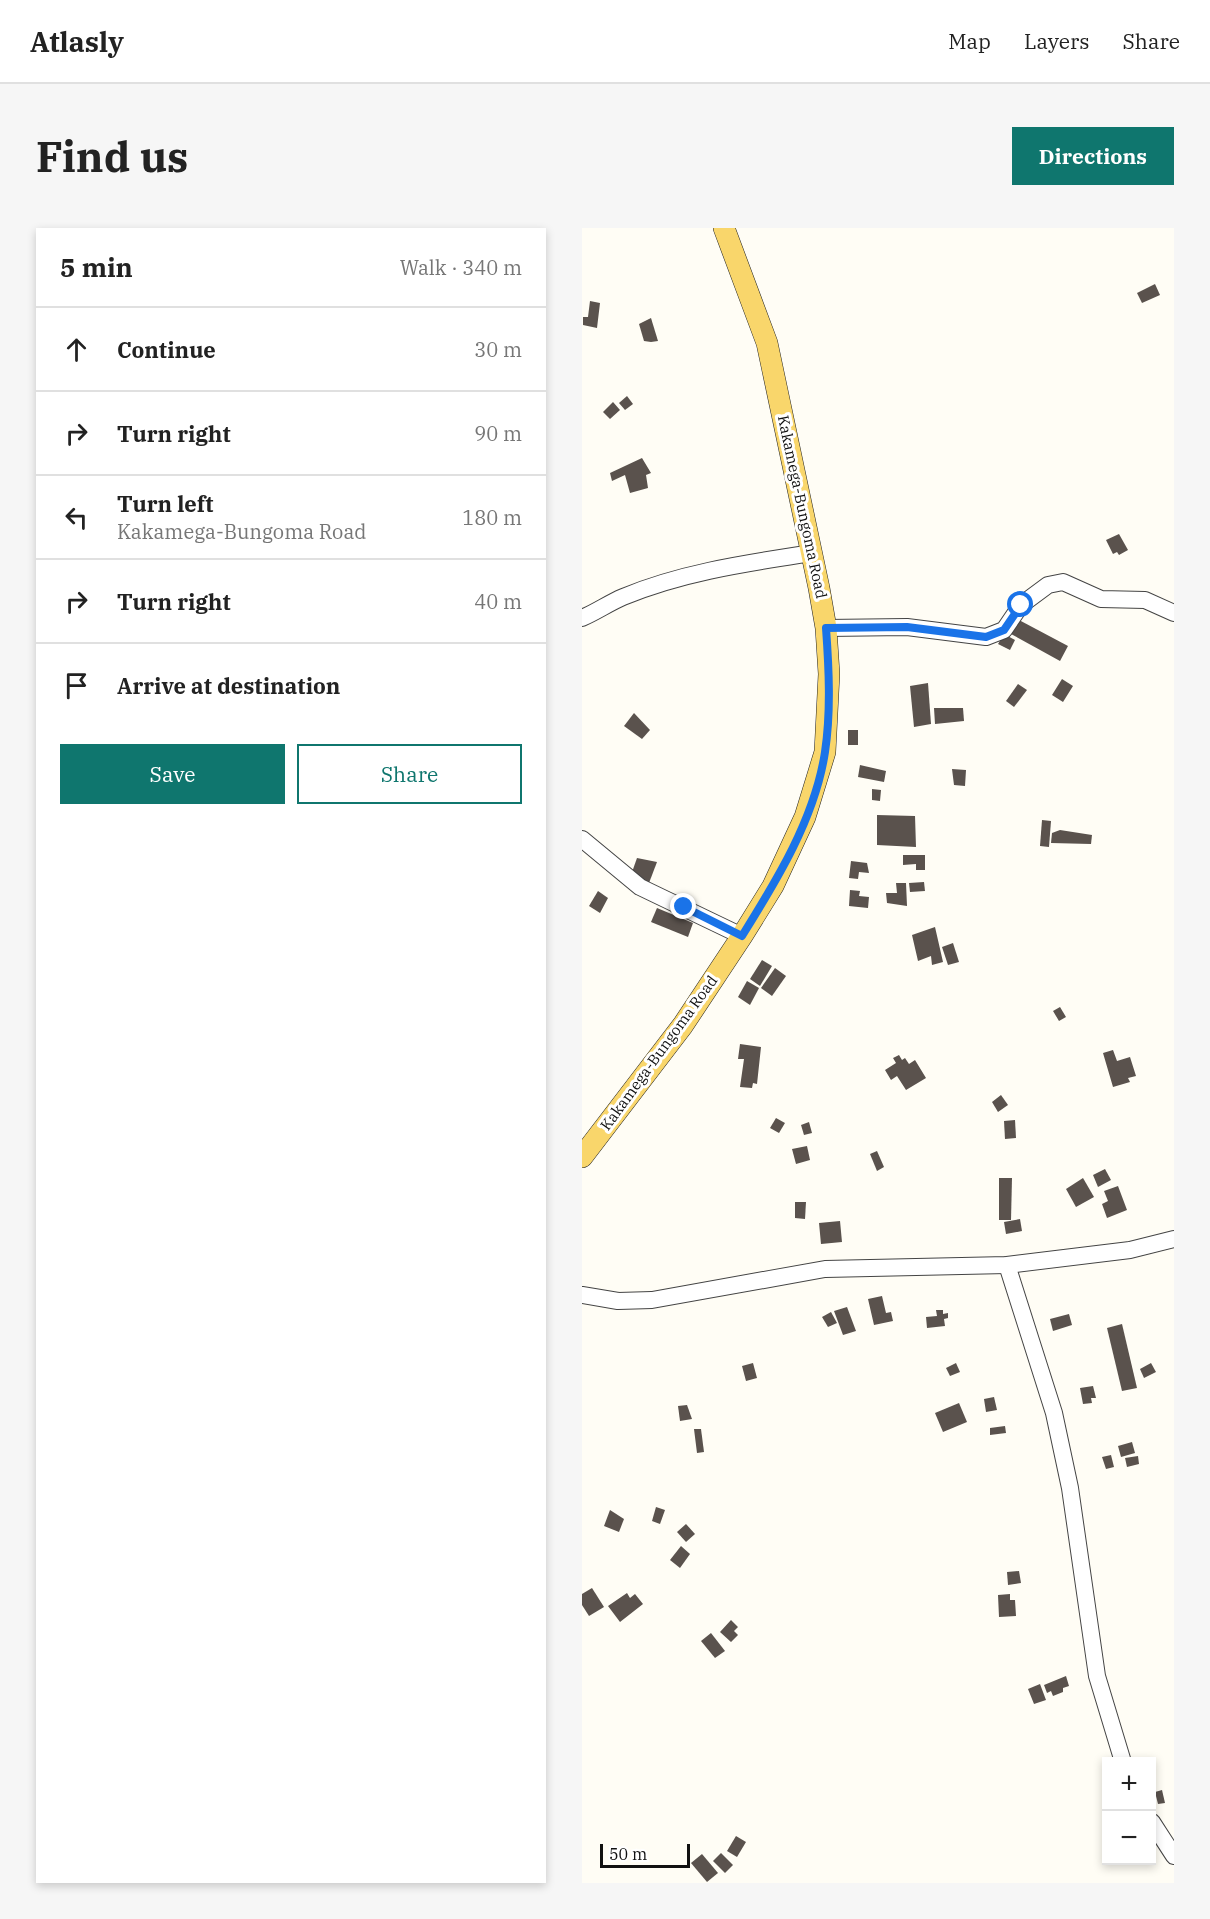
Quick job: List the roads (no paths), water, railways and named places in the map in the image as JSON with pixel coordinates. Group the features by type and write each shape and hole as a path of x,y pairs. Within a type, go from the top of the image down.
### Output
{"main road":[{"name":"Kakamega-Bungoma Road","path":"582,1156 683,1025 773,886 794,844 816,787 825,752 829,674 826,628 812,553 767,343 724,228"}],"street":[{"path":"582,618 624,596 660,584 723,567 812,553"},
{"path":"826,628 907,627 986,637 1004,630 1021,605 1048,585 1063,582 1101,599 1145,600 1174,613"},
{"path":"582,839 640,887 742,936"},
{"path":"582,1295 618,1301 652,1300 825,1269 1007,1265 1130,1250 1174,1239"},
{"path":"1007,1265 1053,1413 1070,1488 1097,1676 1122,1757"},
{"path":"1156,1828 1174,1856"}]}
